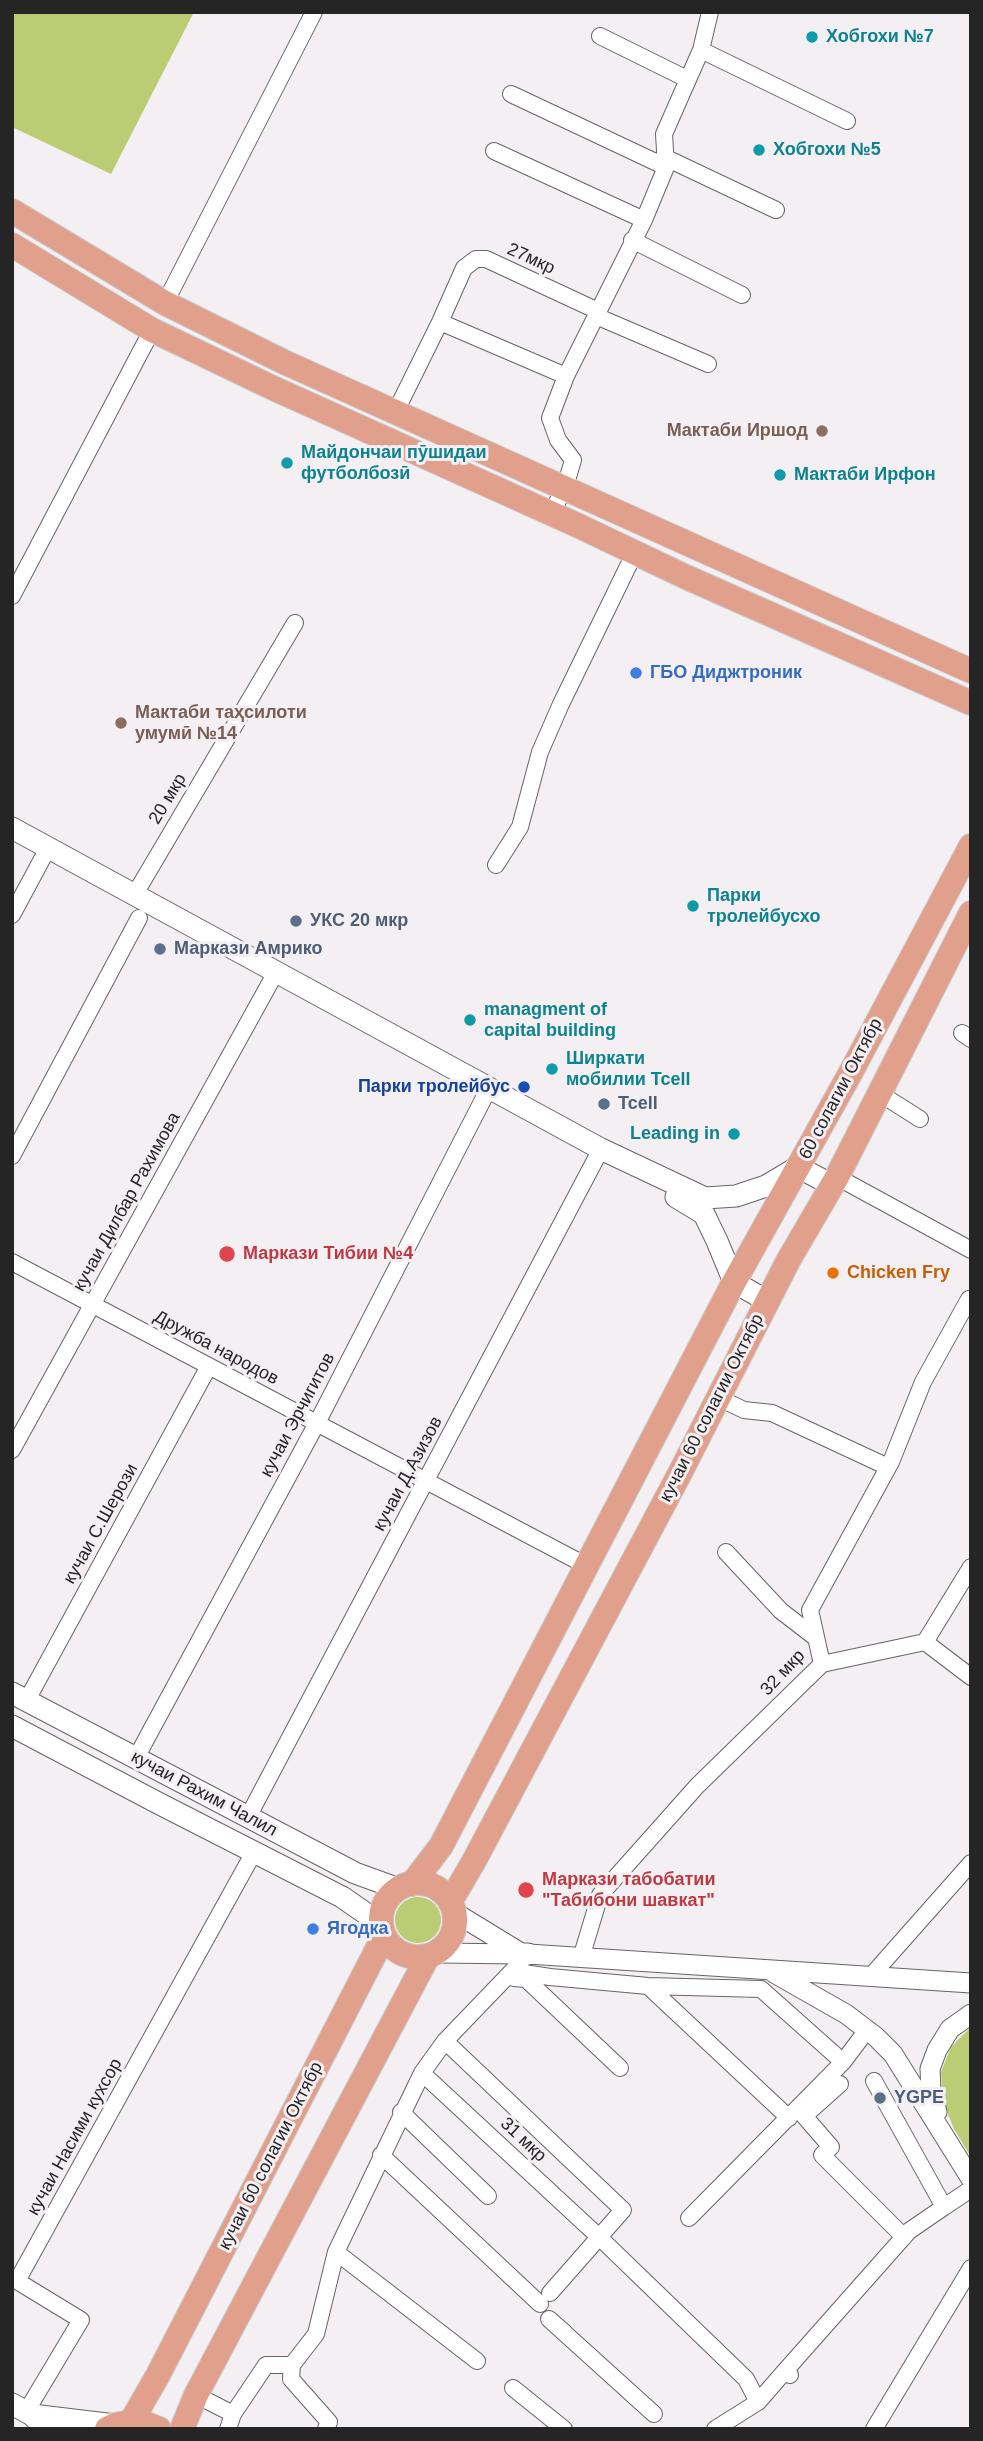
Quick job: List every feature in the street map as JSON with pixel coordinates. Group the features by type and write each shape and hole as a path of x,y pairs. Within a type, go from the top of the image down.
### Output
{"highway":[{"path":"12,211 164,303 395,413 971,671"},
{"path":"12,246 152,330 273,388 686,577 971,703"},
{"name":"60 солагии Октябр","path":"734,1282 971,846"},
{"name":"кучаи 60 солагии Октябр","path":"452,1907 719,1398 767,1301 841,1182 879,1093 971,913"},
{"path":"405,1886 434,1887 452,1907 455,1924 452,1935 446,1945 432,1954 407,1956 398,1952 383,1930 385,1904 441,1846 734,1282"},
{"path":"634,1475 646,1471 658,1474 666,1482 669,1493"},
{"path":"591,1559 607,1570 620,1571 630,1567"},
{"name":"кучаи 60 солагии Октябр","path":"118,2425 158,2375 383,1930"},
{"path":"182,2429 197,2395 432,1954"},
{"path":"118,2425 144,2423 159,2429"}],"main road":[{"path":"12,828 137,890 275,972 601,1149 705,1198 736,1196 766,1186 798,1167 841,1182"},
{"path":"946,895 971,907"},
{"path":"601,1149 704,1214 734,1282 767,1301"},
{"name":"кучаи Рахим Чалил","path":"19,1697 355,1873 405,1886"},
{"name":"кучаи Рахим Чалил","path":"12,1726 342,1897 383,1930"},
{"path":"29,2415 118,2425"}],"street":[{"path":"164,303 314,12"},
{"path":"551,514 565,487 573,460 558,440 550,418 566,376 644,220 665,162 664,134 701,50 710,12"},
{"path":"600,36 687,79"},
{"path":"701,50 847,121"},
{"path":"511,94 776,210"},
{"path":"494,151 644,220"},
{"path":"632,240 742,295"},
{"name":"27мкр","path":"395,413 464,268 476,259 486,259 708,364"},
{"path":"440,322 566,376"},
{"path":"12,596 152,330"},
{"path":"496,865 520,827 540,752 635,552"},
{"name":"20 мкр","path":"137,890 295,623"},
{"path":"12,915 48,848"},
{"path":"12,1156 139,918"},
{"name":"кучаи Дилбар Рахимова","path":"12,1450 275,972"},
{"name":"кучаи Эрчигитов","path":"136,1758 317,1423 489,1088"},
{"path":"879,1093 920,1119"},
{"name":"кучаи Д.Азизов","path":"248,1817 601,1149"},
{"path":"841,1182 971,1250"},
{"name":"Дружба народов","path":"12,1262 427,1481 591,1559"},
{"name":"32 мкр","path":"581,1958 600,1895 697,1786 822,1664 810,1610 888,1467 923,1382 970,1299"},
{"name":"кучаи С.Шерози","path":"19,1697 209,1366"},
{"path":"719,1398 744,1410 772,1413 888,1467"},
{"path":"726,1552 781,1611 816,1638"},
{"path":"822,1664 925,1642 971,1567"},
{"path":"925,1642 971,1677"},
{"name":"кучаи Насими кухсор","path":"29,2415 81,2319 18,2281 254,1852"},
{"path":"871,1976 971,1863"},
{"path":"452,1907 518,1964 550,1977 648,1986 761,1989 843,2062"},
{"path":"432,1954 518,1964 581,1958 971,1983"},
{"path":"326,2429 329,2422 291,2379 292,2365 316,2334 336,2252 422,2073 445,2041 518,1964"},
{"path":"518,1964 526,1979 620,2068"},
{"path":"770,1971 846,2014 893,2054 971,2179"},
{"path":"648,1986 797,2114 831,2147 822,2155 904,2237"},
{"path":"942,2134 931,2091 930,2069 937,2050 950,2029 971,2014"},
{"path":"689,2218 797,2114 867,2030"},
{"path":"381,2155 545,2299 623,2210 445,2041"},
{"name":"31 мкр","path":"422,2073 598,2236 746,2379 758,2402"},
{"path":"874,2081 944,2207"},
{"path":"797,2114 840,2084"},
{"path":"401,2112 488,2196"},
{"path":"715,2429 758,2402 788,2373 904,2237 971,2189"},
{"path":"336,2252 477,2361"},
{"path":"874,2429 971,2268"},
{"path":"565,2333 549,2319 654,2414"},
{"path":"197,2395 231,2422 266,2365 292,2365"},
{"path":"513,2388 564,2429"}],"green space":[{"path":"12,12 194,12 111,174 12,127"},
{"path":"418,1897 434,1904 441,1920 434,1936 418,1943 402,1936 395,1920 402,1904"},
{"path":"971,2027 971,2157 954,2129 943,2102 941,2072 951,2047"}],"place":[{"name":"Хобгохи №7","path":"812,37"},
{"name":"Хобгохи №5","path":"759,150"},
{"name":"Мактаби Иршод","path":"822,431"},
{"name":"Майдончаи пӯшидаи футболбозӣ","path":"287,463"},
{"name":"Мактаби Ирфон","path":"780,475"},
{"name":"ГБО Диджтроник","path":"636,673"},
{"name":"Мактаби таҳсилоти умумӣ №14","path":"121,723"},
{"name":"Парки тролейбусхо","path":"693,906"},
{"name":"УКС 20 мкр","path":"296,921"},
{"name":"Маркази Амрико","path":"160,949"},
{"name":"managment of capital building","path":"470,1020"},
{"name":"Ширкати мобилии Tcell","path":"552,1069"},
{"name":"Парки тролейбус","path":"524,1087"},
{"name":"Tcell","path":"604,1104"},
{"name":"Leading in","path":"734,1134"},
{"name":"Маркази Тибии №4","path":"227,1254"},
{"name":"Chicken Fry","path":"833,1273"},
{"name":"Маркази табобатии \"Табибони шавкат\"","path":"526,1890"},
{"name":"Ягодка","path":"313,1929"},
{"name":"YGPE","path":"880,2098"}]}
